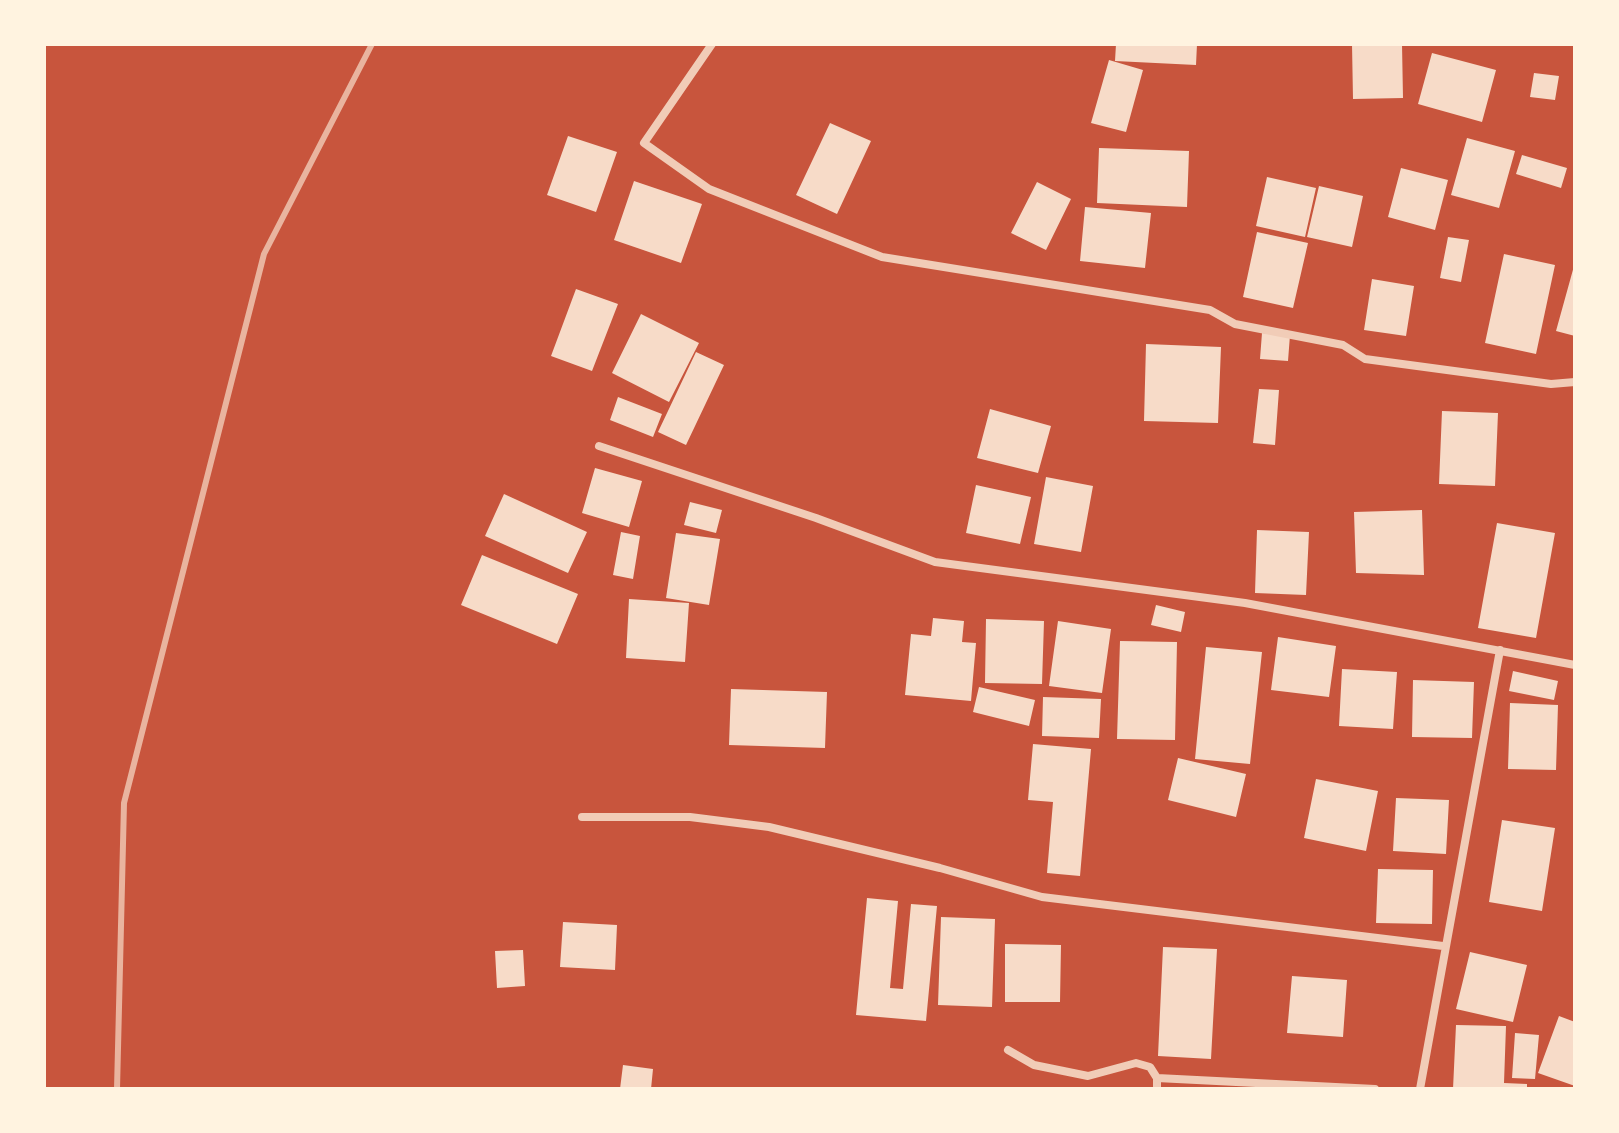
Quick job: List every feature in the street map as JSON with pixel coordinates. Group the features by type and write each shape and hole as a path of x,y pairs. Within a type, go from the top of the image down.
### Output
{"street":[{"path":"712,44 644,143 709,189 882,257 1210,310 1235,324 1343,345 1365,359 1551,384 1575,382"},
{"path":"599,446 816,518 935,562 1245,603 1575,665"},
{"path":"1420,1089 1443,946 1500,650"},
{"path":"582,817 690,817 769,827 940,868 1042,897 1443,946"},
{"path":"1008,1050 1034,1065 1088,1076 1136,1063 1150,1067 1157,1078 1157,1089"},
{"path":"1157,1078 1375,1089"}],"building":[{"path":"1116,44 1197,44 1196,65 1115,61"},
{"path":"1352,44 1402,44 1403,98 1353,99"},
{"path":"1432,53 1496,70 1482,122 1418,104"},
{"path":"1109,60 1143,70 1126,132 1091,123"},
{"path":"1534,73 1559,76 1555,100 1530,97"},
{"path":"830,123 871,141 837,214 796,195"},
{"path":"568,136 617,152 596,212 547,195"},
{"path":"1467,138 1515,151 1499,208 1451,195"},
{"path":"1099,148 1189,151 1187,207 1097,203"},
{"path":"1522,155 1567,168 1561,188 1516,174"},
{"path":"1401,168 1448,180 1435,230 1388,217"},
{"path":"1267,177 1316,188 1305,237 1256,226"},
{"path":"634,181 702,204 681,263 614,240"},
{"path":"1037,182 1071,199 1046,250 1011,233"},
{"path":"1319,186 1363,196 1352,247 1307,237"},
{"path":"1085,207 1151,213 1145,268 1080,261"},
{"path":"1257,232 1308,243 1293,308 1243,297"},
{"path":"1448,237 1469,240 1461,282 1440,278"},
{"path":"1504,254 1555,265 1536,354 1485,343"},
{"path":"1575,267 1575,336 1556,331"},
{"path":"1372,279 1414,286 1406,336 1364,330"},
{"path":"576,289 618,304 592,371 551,356"},
{"path":"641,314 699,343 669,402 612,373"},
{"path":"1262,333 1290,335 1288,361 1260,359"},
{"path":"1146,344 1221,347 1218,423 1144,421"},
{"path":"696,352 724,365 686,445 658,432"},
{"path":"1259,389 1279,390 1275,445 1253,443"},
{"path":"618,397 662,414 653,437 610,420"},
{"path":"990,409 1051,426 1038,473 977,458"},
{"path":"1442,411 1498,413 1495,486 1439,484"},
{"path":"595,468 642,481 629,527 582,513"},
{"path":"1046,477 1093,486 1081,552 1034,544"},
{"path":"976,485 1031,497 1020,544 966,533"},
{"path":"504,494 587,532 568,573 485,536"},
{"path":"690,502 722,510 716,533 684,525"},
{"path":"1422,510 1424,575 1356,573 1354,512"},
{"path":"1497,523 1555,533 1536,638 1478,628"},
{"path":"1257,530 1309,532 1306,595 1255,593"},
{"path":"621,532 640,536 633,579 613,575"},
{"path":"676,533 720,539 709,605 666,598"},
{"path":"482,555 578,594 557,644 461,605"},
{"path":"629,599 689,603 685,662 626,658"},
{"path":"1156,605 1185,612 1181,632 1151,625"},
{"path":"933,618 964,621 962,642 976,643 971,701 905,695 911,634 931,636"},
{"path":"986,619 1044,621 1042,684 985,683"},
{"path":"1058,621 1111,629 1102,693 1049,686"},
{"path":"1278,637 1336,646 1329,697 1271,690"},
{"path":"1120,641 1177,642 1175,740 1117,739"},
{"path":"1206,647 1262,652 1250,764 1195,759"},
{"path":"1342,669 1397,672 1393,729 1339,726"},
{"path":"1513,671 1558,681 1554,700 1509,691"},
{"path":"1413,680 1474,682 1472,738 1412,737"},
{"path":"979,687 1035,700 1029,726 973,712"},
{"path":"731,689 827,692 825,748 729,745"},
{"path":"1043,697 1101,699 1099,738 1042,736"},
{"path":"1510,703 1558,705 1556,770 1508,769"},
{"path":"1033,744 1091,749 1080,876 1047,873 1053,802 1028,800"},
{"path":"1178,758 1246,774 1236,817 1168,800"},
{"path":"1316,779 1378,791 1366,851 1304,838"},
{"path":"1396,798 1449,800 1446,854 1393,851"},
{"path":"1502,820 1555,828 1542,911 1489,902"},
{"path":"1378,869 1433,870 1432,924 1376,923"},
{"path":"867,898 898,901 890,988 903,989 911,904 937,906 926,1021 856,1015"},
{"path":"941,917 995,919 992,1007 938,1005"},
{"path":"563,922 617,925 615,970 560,967"},
{"path":"1005,944 1061,945 1060,1002 1005,1002"},
{"path":"1163,947 1217,949 1211,1059 1158,1056"},
{"path":"523,950 525,986 497,988 495,951"},
{"path":"1470,952 1527,965 1513,1022 1456,1009"},
{"path":"1292,976 1347,980 1343,1037 1287,1033"},
{"path":"1559,1016 1575,1022 1575,1086 1538,1073"},
{"path":"1456,1025 1506,1026 1504,1083 1527,1084 1527,1089 1453,1089"},
{"path":"1515,1033 1539,1035 1535,1079 1512,1078"},
{"path":"623,1065 653,1069 651,1089 620,1089"}],"railway":[{"path":"117,1089 124,803 264,254 372,44"}]}
